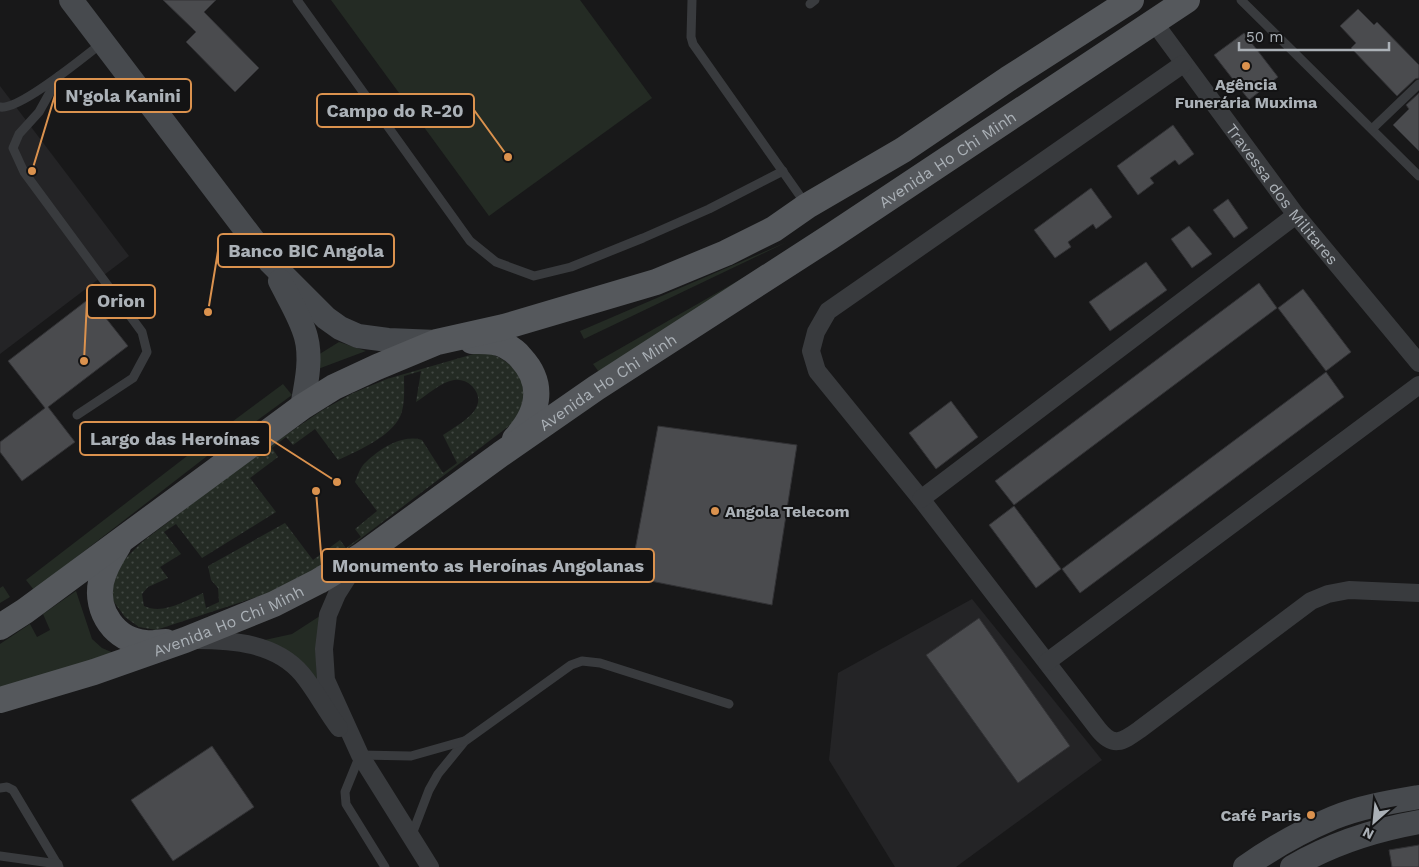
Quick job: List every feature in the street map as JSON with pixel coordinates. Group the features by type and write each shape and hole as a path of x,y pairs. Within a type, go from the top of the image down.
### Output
{"main road":[{"path":"71,0 270,262 326,318 340,328 358,336 388,340 437,342 488,341 505,345 515,352 530,368 535,379 537,398 534,411 519,434 501,454"},
{"name":"Avenida Ho Chi Minh","path":"0,627 25,611 302,406 334,387 437,342 504,327 656,282 726,253 768,232 807,206 903,150 1008,79 1131,0"},
{"name":"Avenida Ho Chi Minh","path":"0,700 94,672 185,640 274,604 362,556 501,454 596,388 830,237 1187,0"},
{"path":"270,262 302,324 307,339 307,379 302,406"},
{"path":"120,541 110,559 102,580 100,594 102,608 108,622 119,633 131,640 146,643 185,640"},
{"path":"1245,867 1289,840 1334,818 1419,796"},
{"path":"1292,867 1317,853 1348,840 1395,826 1419,822"}],"street":[{"name":"Travessa dos Militares","path":"1153,21 1296,215 1419,363"},
{"path":"1183,64 828,311 816,332 811,351 817,371 921,499 1103,736 1110,741 1119,742 1139,730 1311,601 1328,594 1349,590 1419,593"},
{"path":"921,499 1296,215"},
{"path":"1047,662 1419,385"},
{"path":"360,755 326,680 324,649 328,615 337,594 362,556"},
{"path":"185,640 227,640 253,646 279,655 300,673 327,713 360,755 430,867"}],"lane":[{"path":"297,0 470,241 496,262 534,276 571,267 643,238 709,209 783,171"},
{"path":"692,0 692,37 694,44 807,206"},
{"path":"1241,0 1419,176"},
{"path":"0,107 5,108 33,95 103,43"},
{"path":"59,76 40,112 19,134 13,148 24,172 142,332 147,352 133,378 77,415"},
{"path":"1372,129 1419,84"},
{"path":"411,838 429,790 438,774 465,741 571,665 582,661 600,663 729,704"},
{"path":"385,867 346,804 345,792 360,755 411,756 465,741"},
{"path":"0,788 7,787 13,790 58,866"},
{"path":"0,856 58,866"}],"shaded area":[{"path":"331,0 580,0 652,98 489,216"},
{"path":"0,86 129,256 0,354"},
{"path":"787,242 584,339 580,331"},
{"path":"795,248 599,372 593,364"},
{"path":"339,342 366,351 318,369 318,355"},
{"path":"484,351 497,356 516,370 524,388 523,398 520,410 513,423 331,561 269,593 156,630 139,627 125,617 111,598 115,569 142,542 252,458 321,411 353,393 387,379","holes":["421,371 416,402 439,386 456,380 461,380 472,386 477,394 478,401 471,415 443,435 457,463 443,473 422,440 415,439 392,443 364,464 355,482 377,511 355,529 361,537 346,548 340,540 313,560 285,523 208,566 211,580 218,588 219,602 206,608 203,593 166,608 159,609 144,606 142,594 148,587 168,578 160,567 181,554 164,532 176,524 202,558 276,512 250,478 278,457 272,448 286,437 293,445 315,429 338,460 376,441 393,427 399,419 403,407 404,376"]},
{"path":"283,384 292,395 221,447 213,436"},
{"path":"204,443 211,453 34,590 26,580"},
{"path":"3,586 10,597 0,603 0,588"},
{"path":"76,591 92,639 102,648 116,654 0,692 0,644 30,624 37,637 50,630 43,614"},
{"path":"972,599 1102,760 956,867 895,867 829,760 838,673"},
{"path":"323,614 316,648 317,680 260,641 292,634"}],"building":[{"path":"163,0 216,0 204,12 259,68 235,92 186,42 196,32"},
{"path":"1358,9 1374,25 1377,22 1419,65 1419,78 1415,79 1397,96 1351,48 1356,43 1340,26"},
{"name":"Agência Funerária Muxima","path":"1244,33 1278,77 1249,100 1214,55"},
{"path":"1419,93 1419,151 1393,125 1409,109 1406,105"},
{"path":"1173,125 1194,154 1179,165 1175,160 1150,178 1154,183 1138,195 1117,166"},
{"path":"1091,188 1112,217 1096,229 1093,224 1068,242 1071,247 1055,258 1034,230"},
{"path":"1228,199 1248,228 1234,238 1213,210"},
{"path":"1189,226 1212,254 1192,268 1171,239"},
{"path":"1146,262 1167,290 1110,331 1089,302"},
{"path":"1259,283 1277,308 1014,505 995,481"},
{"path":"1303,289 1351,352 1326,371 1278,308"},
{"path":"90,298 128,346 48,407 75,442 22,481 0,452 0,442 45,408 8,361"},
{"path":"1326,372 1344,397 1080,593 1062,569"},
{"path":"951,401 978,437 936,469 909,433"},
{"name":"Angola Telecom","path":"658,426 797,445 772,605 630,577"},
{"path":"1014,506 1061,569 1036,588 989,525"},
{"path":"979,618 1070,746 1018,783 926,655"},
{"path":"212,746 254,807 173,861 131,800"},
{"path":"1419,845 1419,867 1392,867 1389,850"}],"place":[{"name":"Agência Funerária Muxima","path":"1246,66"},
{"name":"Campo do R-20","path":"508,157"},
{"name":"N'gola Kanini","path":"32,171"},
{"name":"Banco BIC Angola","path":"208,312"},
{"name":"Orion","path":"84,361"},
{"name":"Largo das Heroínas","path":"337,482"},
{"name":"Monumento as Heroínas Angolanas","path":"316,491"},
{"name":"Angola Telecom","path":"715,511"},
{"name":"Café Paris","path":"1311,815"}]}
